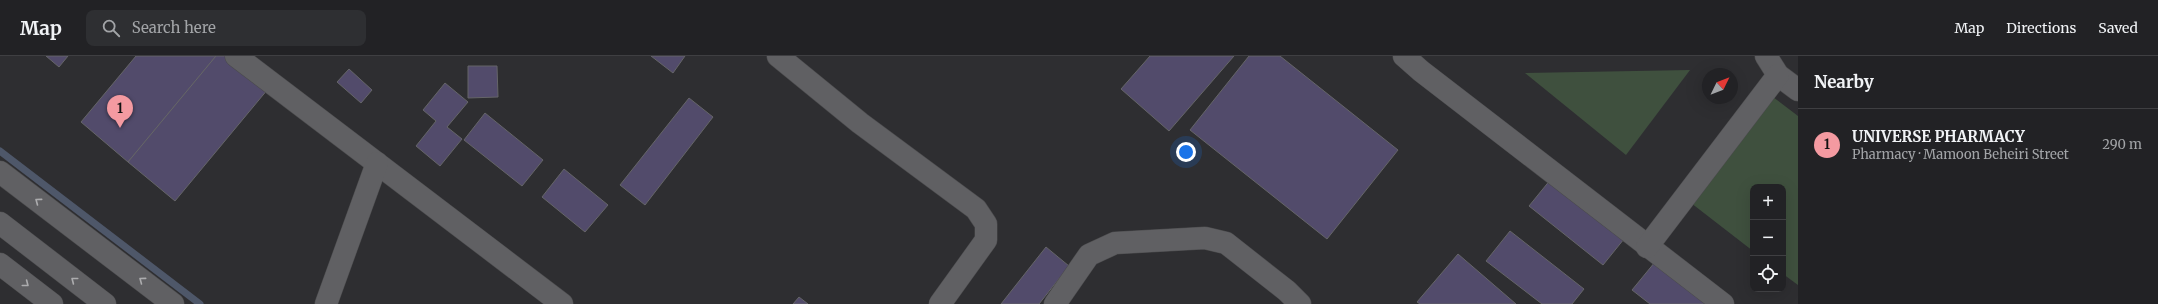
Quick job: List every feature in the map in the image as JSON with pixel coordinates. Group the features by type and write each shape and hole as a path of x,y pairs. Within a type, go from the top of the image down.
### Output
{"street":[{"path":"236,56 562,304"},
{"path":"778,56 860,123 976,209 986,224 986,240 940,304"},
{"path":"1404,56 1421,71 1647,247 1723,304"},
{"path":"1766,56 1778,75 1798,90"},
{"path":"1647,247 1778,75"},
{"path":"326,304 377,163"},
{"path":"0,172 172,304"},
{"path":"0,223 105,304"},
{"path":"1055,304 1089,256 1115,243 1205,238 1226,243 1287,291 1300,304"},
{"path":"0,264 52,304"}],"green space":[{"path":"1690,70 1626,155 1525,73"},
{"path":"1773,97 1798,116 1798,285 1786,276 1786,184 1750,184 1750,249 1691,203"}],"building":[{"path":"46,56 68,56 59,67"},
{"path":"136,56 216,56 128,162 81,122"},
{"path":"216,56 228,56 268,89 175,201 128,162"},
{"path":"651,56 685,56 673,73"},
{"path":"1150,56 1234,56 1169,131 1121,89"},
{"path":"1249,56 1280,56 1398,150 1327,239 1190,130"},
{"path":"468,66 497,66 498,97 468,98"},
{"path":"349,69 372,90 361,103 337,82"},
{"path":"445,83 468,102 447,127 462,139 440,166 416,146 436,121 423,110"},
{"path":"689,98 713,117 645,205 620,185"},
{"path":"485,113 543,160 522,186 464,140"},
{"path":"564,169 608,205 585,232 542,197"},
{"path":"1551,179 1624,239 1603,265 1529,206"},
{"path":"1510,231 1584,289 1572,304 1542,304 1486,261"},
{"path":"1046,247 1069,266 1039,304 1001,304"},
{"path":"1458,254 1516,304 1420,304 1417,302"},
{"path":"1655,262 1709,304 1650,304 1632,290"},
{"path":"799,297 808,304 793,304"}],"waterway":[{"path":"0,151 200,304"}],"place":[{"name":"UNIVERSE PHARMACY","path":"120,128"}]}
